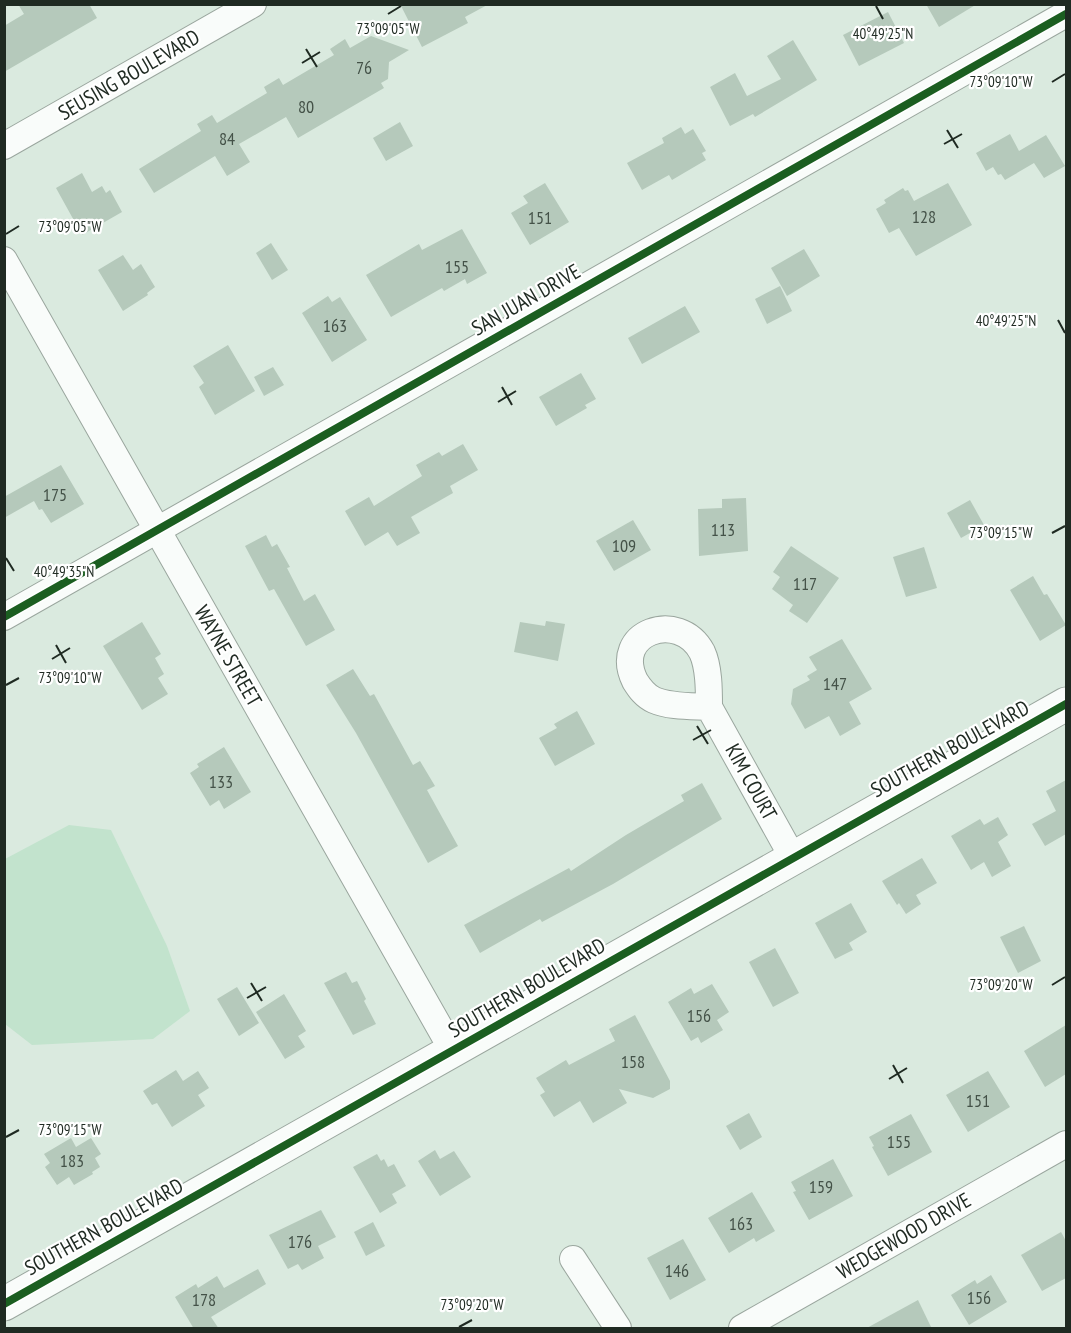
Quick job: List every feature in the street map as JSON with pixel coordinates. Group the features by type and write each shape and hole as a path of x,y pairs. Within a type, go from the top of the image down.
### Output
{"street":[{"name":"SEUSING BOULEVARD","path":"4,146 253,4"},
{"name":"SAN JUAN DRIVE","path":"4,617 1059,19"},
{"name":"WAYNE STREET","path":"4,260 453,1051"},
{"name":"SOUTHERN BOULEVARD","path":"4,1304 1066,704"},
{"name":"KIM COURT","path":"709,707 793,858"},
{"name":"WEDGEWOOD DRIVE","path":"742,1329 1066,1144"},
{"path":"573,1259 618,1329"}],"green space":[{"path":"69,825 111,830 167,946 190,1011 153,1039 32,1045 5,1024 5,859"}],"building":[{"path":"18,4 89,4 97,18 4,72 4,26 24,14"},
{"path":"400,4 489,4 465,17 468,23 422,47"},
{"path":"926,4 977,4 939,27"},
{"path":"888,12 904,43 859,66 843,35"},
{"path":"371,36 409,50 389,62 388,79 381,83 384,88 298,138 286,117 239,144 250,162 227,176 215,156 154,193 139,169 201,131 197,124 212,115 217,123 267,93 264,87 279,78 283,85 334,55 330,49 345,39 350,48"},
{"path":"793,40 817,80 755,117 753,114 730,126 710,87 735,73 747,96 781,79 767,56"},
{"path":"400,122 413,146 386,161 373,138"},
{"path":"681,127 685,134 693,129 706,151 702,153 706,160 672,180 669,175 642,190 627,163 664,143 662,138"},
{"path":"1010,134 1019,151 1046,135 1065,166 1044,178 1034,163 1005,180 993,167 986,171 976,153"},
{"path":"82,173 92,192 102,186 106,193 110,190 122,212 82,235 56,188"},
{"path":"545,183 569,222 530,245 511,213 528,203 523,196"},
{"path":"948,183 972,225 916,256 899,228 889,233 876,209 886,203 884,200 903,188 905,191 908,190 914,201"},
{"path":"462,229 487,273 467,284 465,279 444,291 442,288 391,317 366,275 419,244 422,250"},
{"path":"271,243 288,270 272,280 256,253"},
{"path":"804,249 820,276 787,296 771,268"},
{"path":"123,255 133,270 141,264 155,287 147,293 148,295 123,311 98,270"},
{"path":"780,286 792,311 767,324 755,299"},
{"path":"328,296 332,302 340,297 367,340 332,362 302,313"},
{"path":"685,306 700,332 642,364 628,338"},
{"path":"228,345 255,391 215,415 199,387 204,383 193,366"},
{"path":"273,367 284,385 264,396 254,377"},
{"path":"581,373 596,399 585,405 587,408 556,426 539,397"},
{"path":"463,444 478,470 450,486 453,493 411,517 420,533 397,546 388,532 365,546 345,511 369,497 374,506 422,476 416,465 439,452 442,456"},
{"path":"61,465 84,504 51,523 34,501 4,518 4,497"},
{"path":"746,498 748,551 699,556 698,509 722,508 722,499"},
{"path":"970,500 984,525 961,538 947,513"},
{"path":"633,520 651,550 614,571 596,541"},
{"path":"266,535 272,547 277,544 290,567 287,568 304,601 315,594 335,630 306,646 274,589 269,591 245,546"},
{"path":"791,546 839,578 807,623 789,611 793,605 772,589 780,577 773,572"},
{"path":"924,547 937,588 906,597 893,557"},
{"path":"1033,576 1066,625 1040,641 1010,590"},
{"path":"546,621 565,624 558,661 514,652 520,622 545,626"},
{"path":"142,622 161,654 155,658 164,674 158,678 168,694 142,710 103,646"},
{"path":"842,639 872,689 849,702 861,724 840,736 829,716 805,729 791,704 793,689 810,680 807,676 817,670 809,657"},
{"path":"353,669 370,696 374,694 413,765 420,761 435,786 427,790 458,846 428,863 356,733 326,685"},
{"path":"577,711 595,744 555,766 539,738 557,728 554,724"},
{"path":"224,747 251,792 224,809 219,800 210,806 190,773 199,767 197,764"},
{"path":"1066,780 1066,834 1045,846 1032,824 1056,811 1046,791"},
{"path":"702,783 722,819 613,884 542,922 540,919 480,953 464,925 569,868 571,871 684,801 681,795"},
{"path":"998,817 1008,835 998,842 1011,866 992,877 984,862 971,870 951,836 980,819 984,825"},
{"path":"922,858 937,883 916,895 921,904 906,914 899,903 897,905 882,881"},
{"path":"851,903 867,932 849,943 853,950 835,959 815,923"},
{"path":"1024,926 1041,961 1018,973 1000,937"},
{"path":"775,948 799,993 773,1007 749,962"},
{"path":"346,972 352,983 357,981 376,1024 353,1035 324,983"},
{"path":"712,984 729,1012 717,1020 723,1030 701,1043 698,1037 691,1041 668,1002 691,988 694,994"},
{"path":"237,987 259,1023 239,1036 217,999"},
{"path":"284,994 306,1031 298,1036 305,1047 285,1059 256,1012"},
{"path":"635,1015 670,1081 670,1089 653,1098 619,1089 627,1103 593,1123 580,1101 554,1117 540,1095 545,1092 536,1078 566,1060 569,1065 615,1041 609,1029"},
{"path":"1066,1025 1066,1074 1045,1087 1024,1051"},
{"path":"176,1070 183,1081 198,1071 209,1088 198,1095 205,1106 172,1127 157,1103 152,1105 143,1091"},
{"path":"988,1071 1010,1107 968,1132 946,1095"},
{"path":"749,1113 762,1137 740,1150 726,1126"},
{"path":"911,1114 932,1152 888,1176 869,1137"},
{"path":"71,1138 76,1147 91,1138 101,1154 95,1158 100,1167 74,1185 69,1177 57,1185 45,1167 50,1163 44,1154"},
{"path":"435,1150 440,1159 454,1151 471,1177 440,1196 418,1161"},
{"path":"377,1154 381,1161 384,1159 388,1167 394,1164 406,1186 392,1194 397,1203 380,1213 353,1167"},
{"path":"833,1159 853,1196 809,1220 793,1192 796,1191 791,1182"},
{"path":"752,1192 775,1231 756,1242 754,1238 729,1253 708,1218"},
{"path":"321,1210 336,1237 318,1246 324,1258 302,1270 298,1264 288,1269 269,1235"},
{"path":"373,1222 385,1246 366,1256 354,1232"},
{"path":"1061,1232 1066,1241 1066,1278 1042,1291 1021,1255"},
{"path":"683,1239 706,1280 670,1300 647,1258"},
{"path":"258,1269 266,1284 211,1317 219,1329 194,1329 175,1297 196,1284 198,1288 217,1276 224,1288"},
{"path":"991,1275 1007,1302 969,1325 951,1295 975,1280 977,1284"},
{"path":"918,1300 932,1329 865,1329"}],"cycle path":[{"path":"4,617 1066,14"},
{"path":"4,1304 1066,704"}]}
